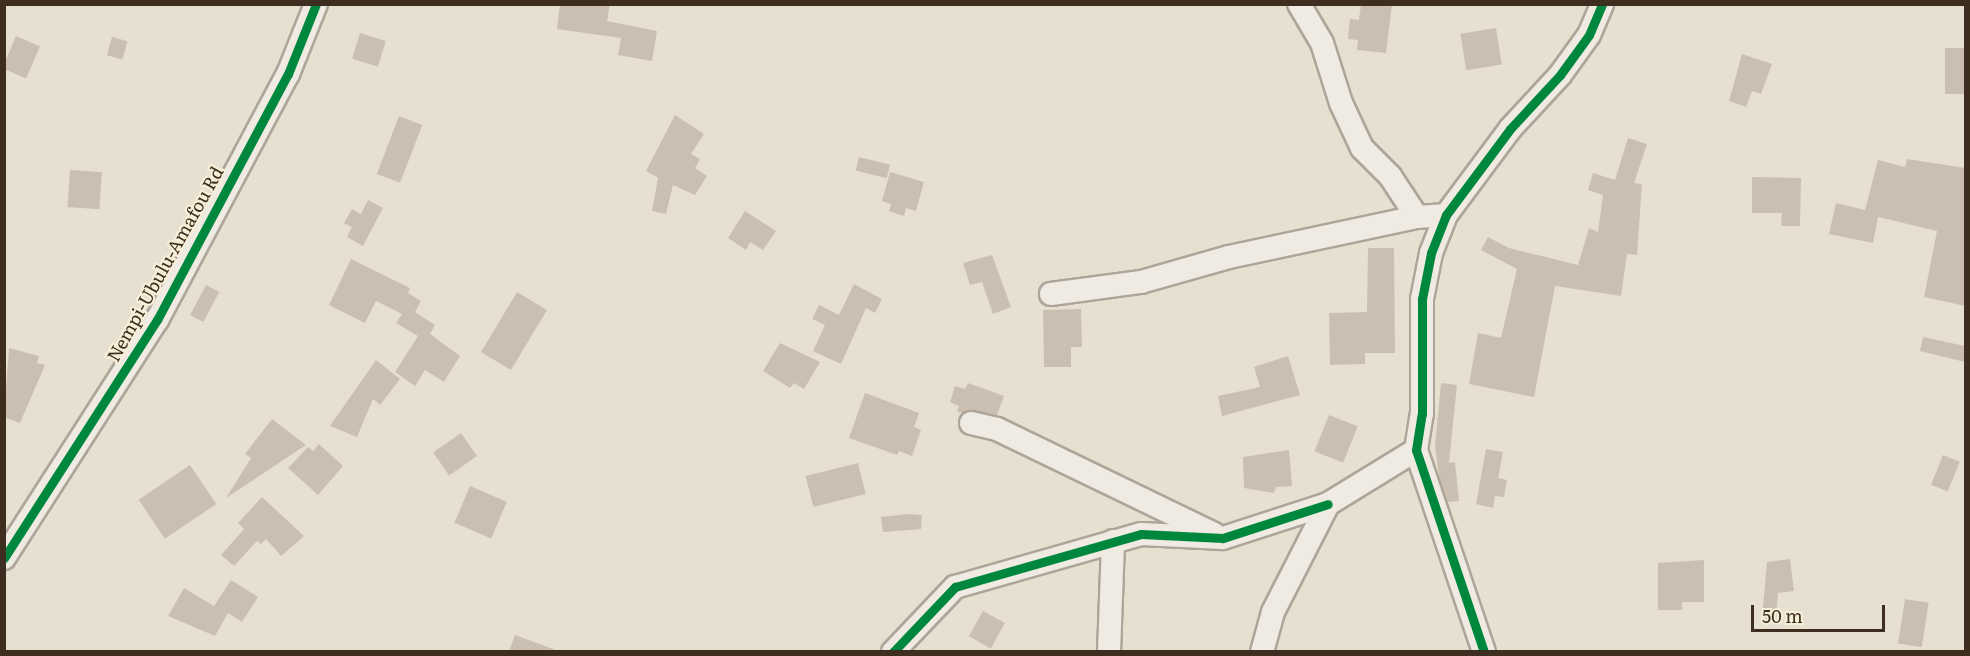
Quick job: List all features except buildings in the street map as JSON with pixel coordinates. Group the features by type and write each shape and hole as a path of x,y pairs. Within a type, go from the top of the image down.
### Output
{"street":[{"name":"Nempi-Ubulu-Amafou Rd","path":"4,558 157,320 288,74 316,4"},
{"path":"1299,4 1322,43 1341,103 1362,148 1390,176 1418,217"},
{"path":"1484,651 1416,450 1422,414 1422,299 1431,253 1446,214 1510,129 1560,75 1589,35 1602,4"},
{"path":"1051,294 1140,282 1418,217 1446,214"},
{"path":"971,423 997,429 1223,538"},
{"path":"893,651 955,588 1141,534 1223,538 1328,504 1416,450"},
{"path":"1262,651 1273,612 1328,504"},
{"path":"1109,651 1113,541"}],"cycle path":[{"path":"4,558 157,320 288,74 316,4"},
{"path":"1484,652 1416,450 1422,414 1422,299 1431,253 1446,215 1510,129 1560,75 1589,35 1602,4"},
{"path":"893,652 955,587 1141,534 1223,538 1328,504"}]}
